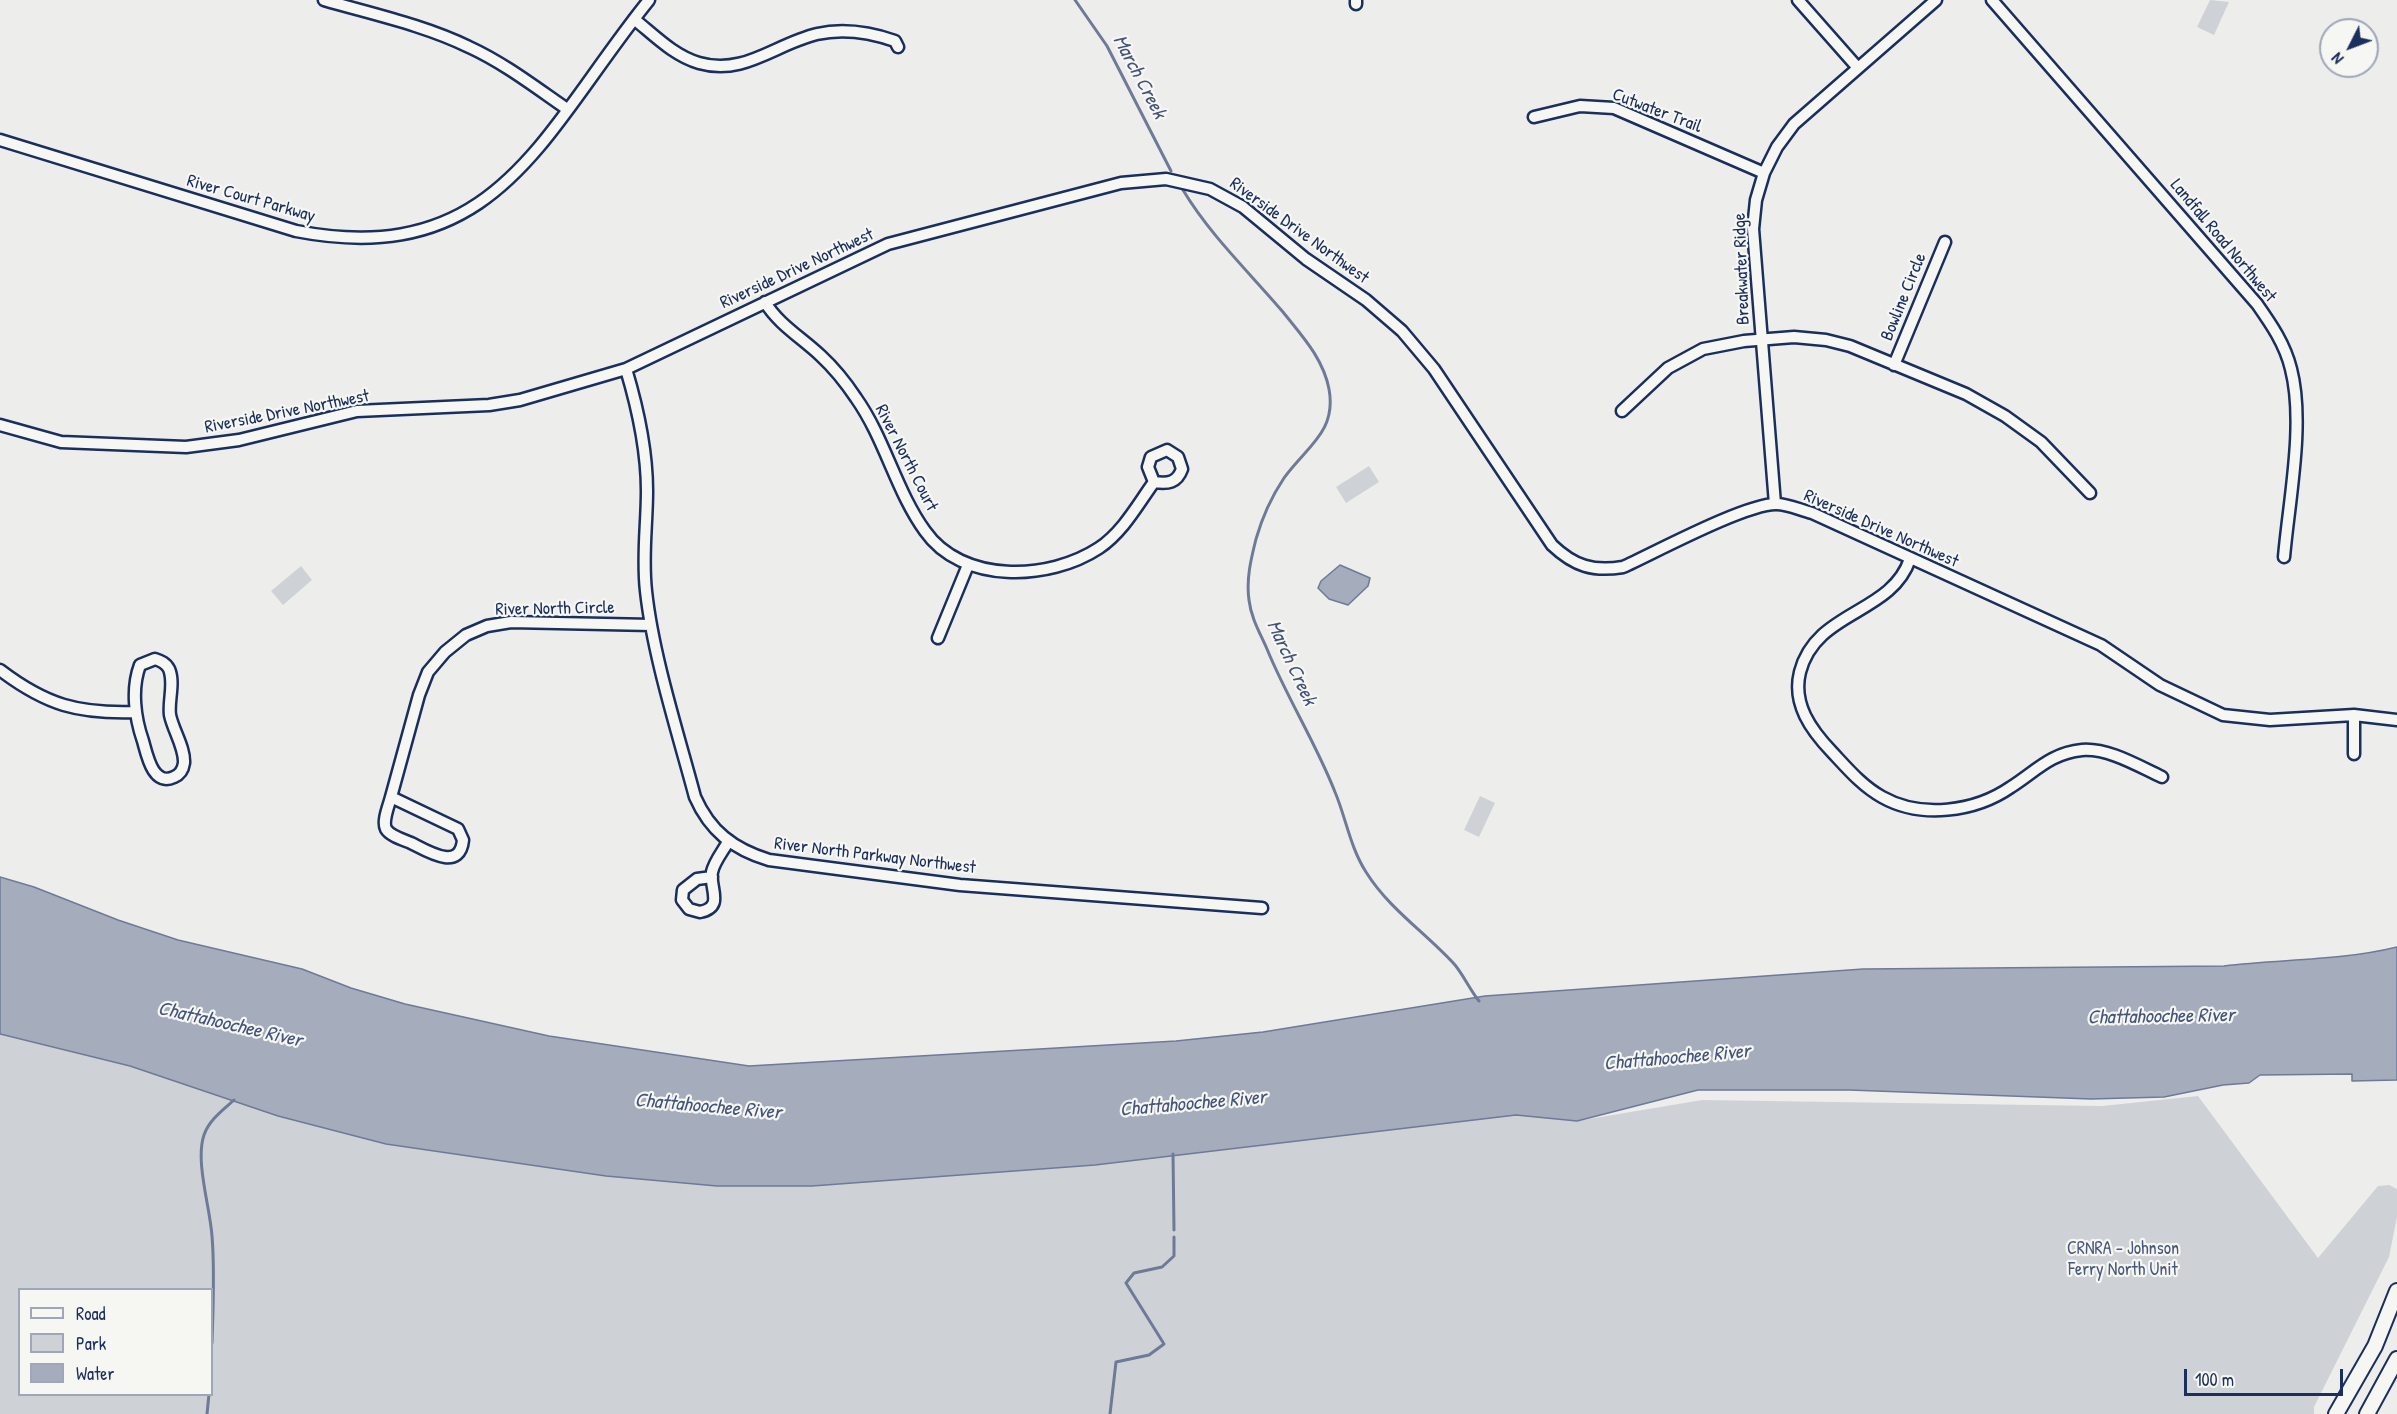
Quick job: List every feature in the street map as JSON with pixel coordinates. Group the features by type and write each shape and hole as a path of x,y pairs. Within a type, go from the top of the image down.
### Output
{"main road":[{"path":"2336,1414 2363,1369 2395,1305 2397,1291"},
{"path":"2367,1414 2397,1359"}],"street":[{"path":"324,0 439,34 469,46 497,61 567,109"},
{"name":"River Court Parkway","path":"0,140 296,231 327,237 364,239 423,229 479,205 526,164 649,0"},
{"path":"1798,0 1858,68"},
{"name":"Breakwater Ridge","path":"1775,504 1753,229 1756,200 1764,173 1777,147 1794,124 1936,0"},
{"name":"Landfall Road Northwest","path":"1992,0 2257,304 2277,333 2291,368 2297,408 2284,557"},
{"path":"634,19 681,56 715,66 748,64 801,39 835,31 876,35 895,41 898,47"},
{"name":"Cutwater Trail","path":"1534,117 1580,106 1614,108 1764,173"},
{"name":"Riverside Drive Northwest","path":"0,424 35,436 86,444 213,445 357,411 489,405 520,400 626,369 888,244 1121,183 1144,179 1189,182 1210,189 1243,207 1306,260 1364,298 1402,331 1434,369 1552,545 1567,560 1587,568 1604,570 1623,567 1739,514 1775,504 1812,513 2101,645 2160,685 2223,715 2270,720 2354,715 2397,720"},
{"name":"Bowline Circle","path":"1894,364 1945,242"},
{"name":"River North Court","path":"765,302 774,316 822,357 840,376 877,432 915,515 926,533 945,552 968,565 991,571 1019,571 1056,566 1082,558 1101,547 1118,531 1154,482"},
{"path":"1622,411 1668,368 1684,357 1723,344 1794,337 1826,340 1850,346 1966,394 2005,416 2041,442 2090,493"},
{"name":"River North Parkway Northwest","path":"626,369 638,409 646,453 647,492 643,559 651,625 695,797 708,822 728,842 748,854 769,860 949,883 1262,908"},
{"path":"1910,559 1904,576 1893,590 1832,626 1818,637 1807,654 1800,673 1799,699 1809,725 1864,785 1883,798 1906,807 1932,810 1960,808 2003,793 2052,757 2084,750 2112,754 2162,777"},
{"path":"938,638 968,565"},
{"name":"River North Circle","path":"391,797 458,829 463,840 460,852 453,857 442,858 390,833 385,823 391,797 419,694 428,672 445,652 466,635 487,626 511,622 651,625"},
{"path":"147,660 163,662 170,674 170,714 184,760 182,770 176,776 162,778 153,771 136,712 136,675 140,665 147,660"},
{"path":"0,670 22,687 68,707 88,712 136,712"},
{"path":"2354,715 2354,754"},
{"path":"712,877 728,842"}],"green space":[{"path":"2210,0 2229,2 2214,35 2197,27"},
{"path":"1369,466 1379,482 1346,503 1336,487"},
{"path":"301,566 312,580 283,605 271,591"},
{"path":"1480,796 1495,803 1479,837 1464,830"},
{"name":"CRNRA - Johnson Ferry North Unit","path":"0,1034 130,1066 278,1115 386,1144 606,1176 717,1186 812,1186 1095,1165 1516,1115 1577,1121 1702,1100 2102,1106 2198,1096 2318,1258 2378,1186 2389,1185 2397,1189 2397,1217 2389,1257 2314,1407 2314,1414 0,1414"}],"water":[{"path":"1340,565 1370,578 1368,586 1348,605 1329,599 1318,588 1321,581"},
{"name":"Chattahoochee River","path":"0,877 34,887 118,920 178,940 302,969 351,988 405,1004 549,1036 749,1066 1176,1041 1263,1032 1485,996 1863,969 2224,966 2354,955 2397,947 2397,1080 2352,1081 2352,1074 2260,1075 2249,1083 2223,1085 2164,1097 2091,1099 1849,1090 1698,1090 1577,1121 1516,1115 1095,1165 812,1186 717,1186 606,1176 386,1144 278,1116 130,1066 0,1034"}],"waterway":[{"name":"March Creek","path":"1075,0 1107,46 1171,171"},
{"name":"March Creek","path":"1183,190 1218,238 1304,339 1317,357 1329,389 1330,404 1324,428 1284,478 1271,500 1258,531 1248,584 1250,607 1254,619 1283,685 1327,774 1352,843 1366,872 1386,898 1455,965 1479,1001"},
{"path":"213,1316 213,1249 202,1171 202,1146 209,1125 234,1100"},
{"path":"1173,1154 1174,1230"},
{"path":"1110,1414 1116,1362 1149,1355 1164,1344 1126,1283 1134,1273 1162,1267 1174,1256 1174,1237"},
{"path":"207,1414 209,1396"}]}
